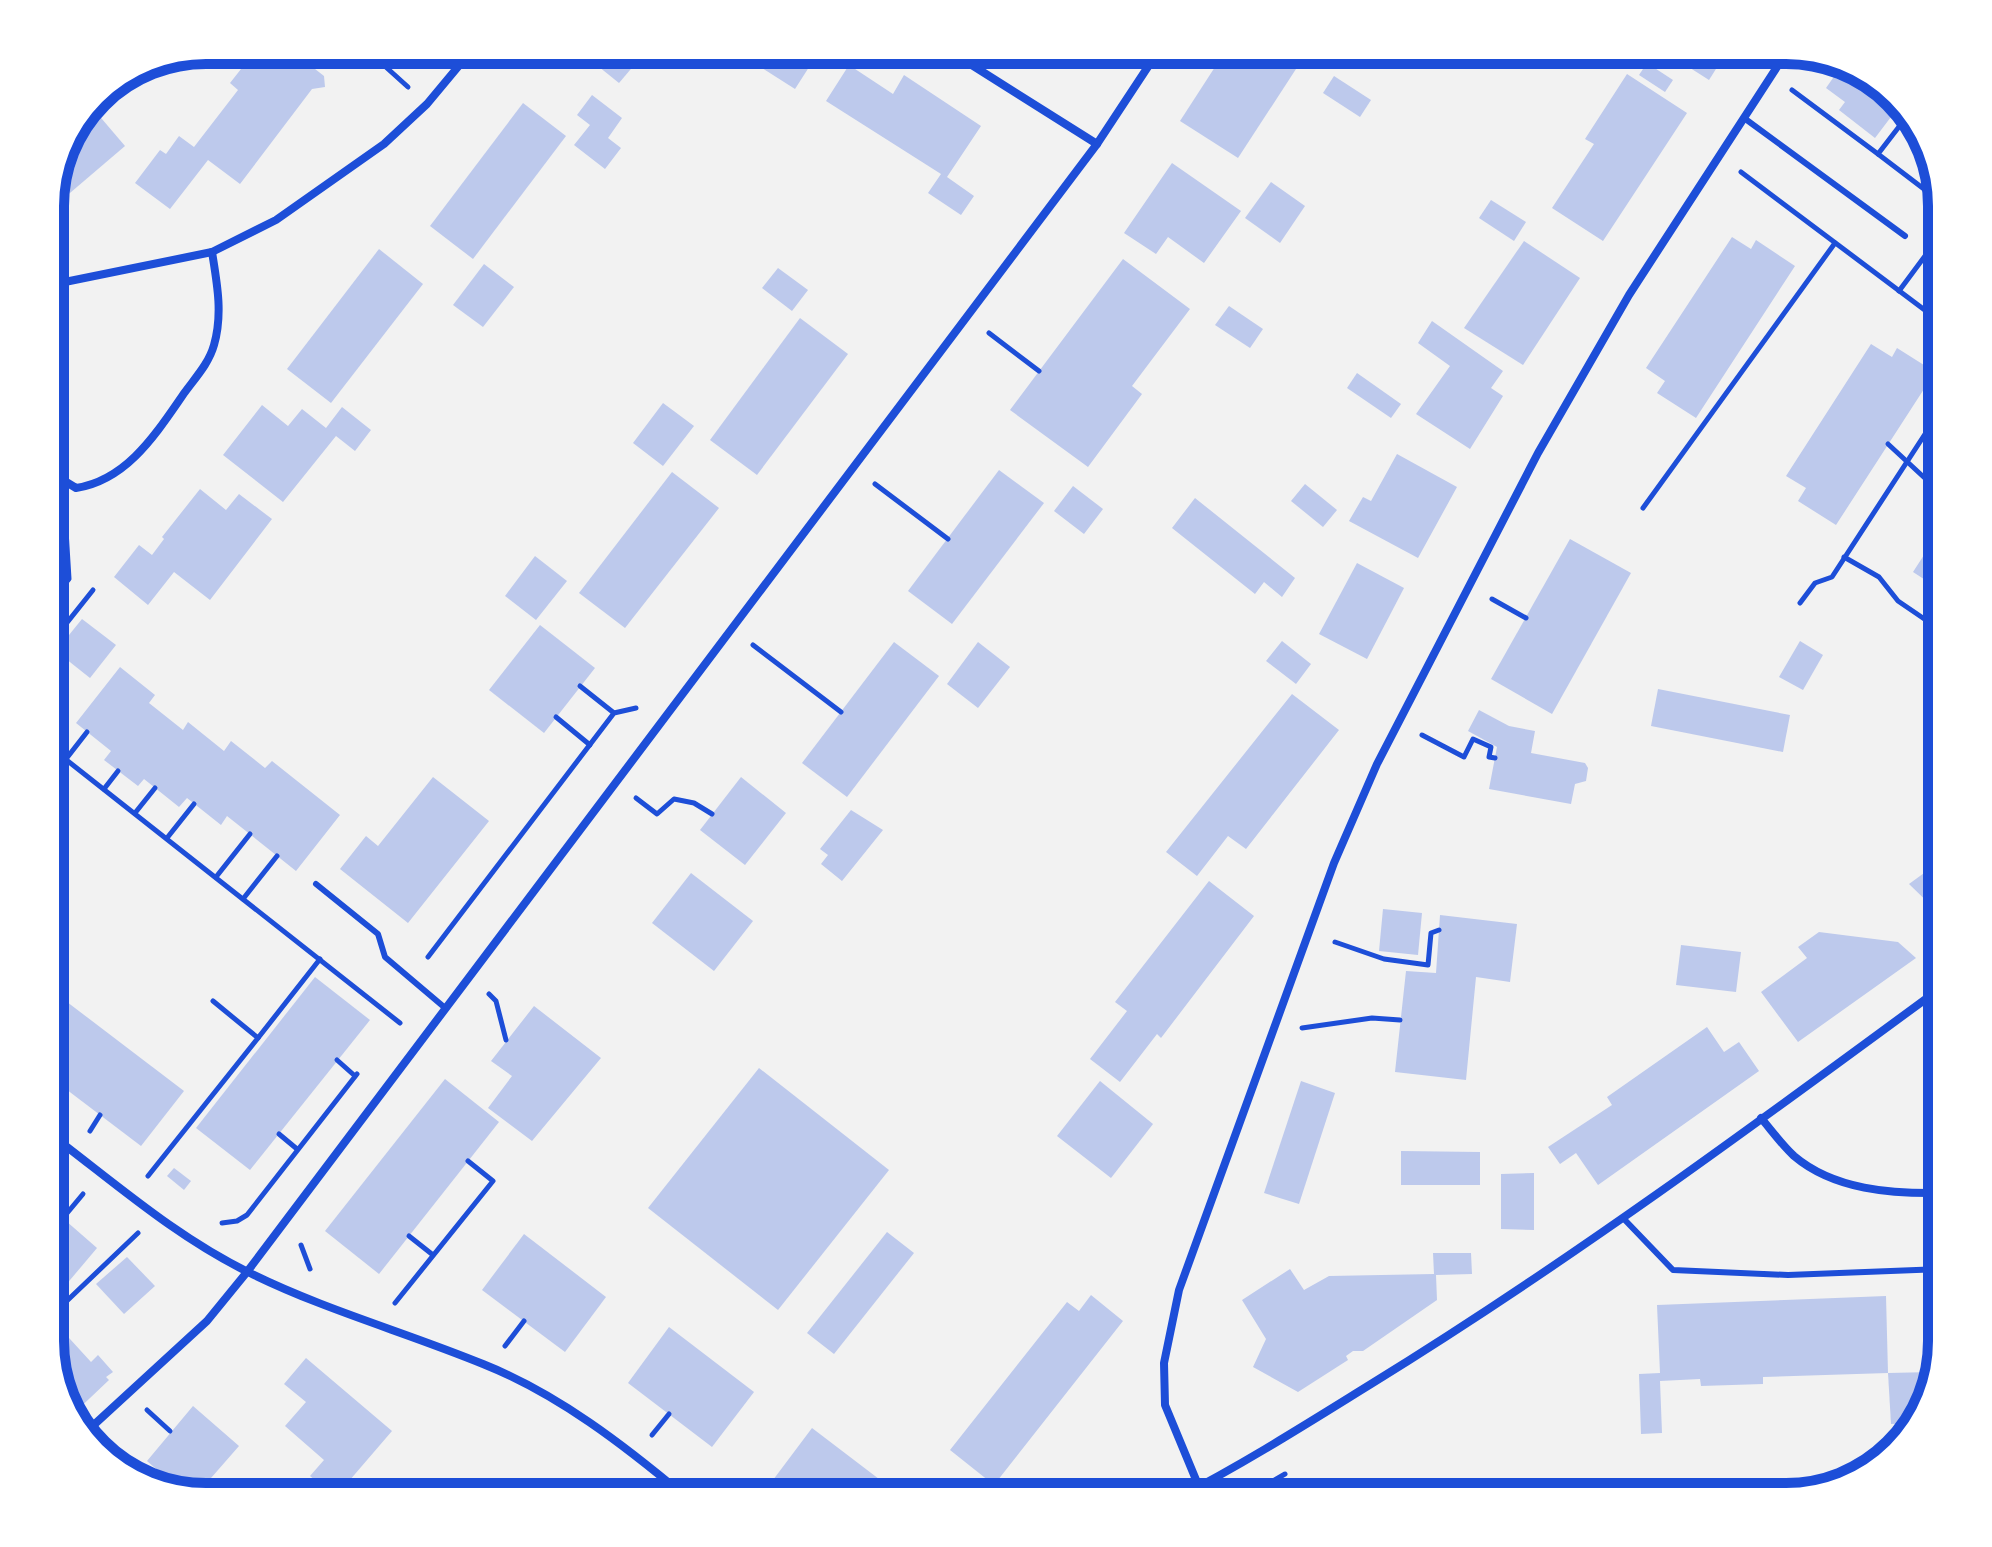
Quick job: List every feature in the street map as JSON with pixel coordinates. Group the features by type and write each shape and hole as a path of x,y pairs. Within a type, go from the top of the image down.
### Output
{"street":[{"path":"64,282 212,252 276,220 330,185 384,144 427,104 460,64"},
{"path":"970,64 1097,144"},
{"path":"92,1426 207,1321 247,1272 419,1039 1097,144 1150,64"},
{"path":"1197,1483 1165,1405 1164,1363 1179,1290 1334,863 1398,722 1538,453 1629,295 1778,64"},
{"path":"64,481 76,488 86,486 111,476 134,458 158,431 210,358 220,300 212,252"},
{"path":"1206,1483 1448,1336 1623,1218 1928,997"},
{"path":"1761,1118 1795,1156 1825,1176 1889,1193 1928,1193"},
{"path":"64,1145 156,1216 247,1272 314,1303 485,1364 599,1427 669,1483"}],"lane":[{"path":"1744,118 1905,236"},
{"path":"316,884 378,934 385,957 444,1007"},
{"path":"1623,1218 1673,1270 1788,1275 1928,1270"}],"path":[{"path":"383,64 427,104"},
{"path":"1771,74 1927,192"},
{"path":"1878,154 1901,124"},
{"path":"1717,156 1928,313"},
{"path":"1643,508 1835,243"},
{"path":"1899,291 1928,253"},
{"path":"966,317 1039,371"},
{"path":"1800,603 1815,583 1832,577 1928,429"},
{"path":"1888,444 1928,480"},
{"path":"853,468 948,539"},
{"path":"64,513 69,579 64,585"},
{"path":"1844,557 1879,577 1898,601 1928,621"},
{"path":"64,626 93,590"},
{"path":"731,629 841,712"},
{"path":"580,686 614,713"},
{"path":"390,1032 398,1022 418,970 614,713 636,709 645,696"},
{"path":"556,717 590,745"},
{"path":"1398,722 1464,757 1473,739 1491,747 1489,757 1495,758"},
{"path":"87,732 66,759 419,1039"},
{"path":"104,789 118,771"},
{"path":"616,781 657,814 674,799 694,803 712,814"},
{"path":"135,813 155,788"},
{"path":"167,838 194,804"},
{"path":"216,877 250,834"},
{"path":"243,899 277,856"},
{"path":"1333,942 1384,959 1428,965 1431,933 1439,930"},
{"path":"147,1177 320,959"},
{"path":"477,1004 486,992 496,1001 506,1040"},
{"path":"213,1001 258,1038"},
{"path":"1306,1028 1372,1018 1400,1020"},
{"path":"337,1060 355,1076"},
{"path":"247,1215 364,1065"},
{"path":"90,1132 100,1115"},
{"path":"279,1134 297,1149"},
{"path":"405,1312 392,1307 493,1181 468,1161"},
{"path":"64,1217 88,1187"},
{"path":"64,1304 156,1216"},
{"path":"305,1230 302,1251 312,1273"},
{"path":"409,1236 433,1255"},
{"path":"515,1357 501,1350 524,1321"},
{"path":"648,1440 669,1414"},
{"path":"155,1416 170,1431"}],"building":[{"path":"245,64 309,64 324,76 325,87 312,89 240,184 208,160 170,209 135,183 160,150 166,154 179,136 194,147 238,90 230,83"},
{"path":"595,64 635,64 619,83"},
{"path":"756,64 811,64 795,89"},
{"path":"1217,64 1288,64 1296,69 1238,158 1180,121"},
{"path":"1649,64 1673,80 1665,92 1639,75"},
{"path":"1684,64 1719,64 1709,80"},
{"path":"849,65 893,94 904,75 981,126 947,177 974,196 961,215 928,193 941,174 826,101"},
{"path":"1627,74 1687,113 1603,241 1552,208 1594,144 1585,139"},
{"path":"1836,74 1872,93 1894,113 1875,138 1839,110 1845,102 1826,88"},
{"path":"1334,76 1371,100 1360,117 1323,93"},
{"path":"592,95 622,118 608,138 621,148 605,169 574,145 590,125 577,115"},
{"path":"523,103 566,136 473,259 430,226"},
{"path":"98,114 125,146 64,198 72,160"},
{"path":"1172,163 1241,211 1204,263 1168,237 1156,254 1124,233"},
{"path":"1271,182 1305,206 1280,243 1245,218"},
{"path":"1491,200 1526,222 1514,241 1479,218"},
{"path":"1732,237 1751,249 1756,240 1795,266 1696,418 1657,393 1665,381 1646,368"},
{"path":"1524,241 1580,278 1523,365 1464,328"},
{"path":"379,249 423,284 331,403 287,369"},
{"path":"1123,259 1190,309 1132,386 1142,394 1088,467 1010,410"},
{"path":"484,264 514,287 483,327 453,305"},
{"path":"778,268 808,290 792,311 762,288"},
{"path":"1229,306 1263,329 1250,348 1215,325"},
{"path":"800,318 848,354 757,475 710,440"},
{"path":"1432,321 1503,371 1491,388 1503,396 1470,449 1416,414 1450,366 1418,343"},
{"path":"1871,344 1892,357 1897,348 1928,368 1928,383 1836,525 1798,501 1806,488 1786,476"},
{"path":"1357,373 1401,404 1391,418 1347,388"},
{"path":"663,403 694,426 663,466 633,443"},
{"path":"262,405 288,426 302,409 326,428 342,407 371,430 355,451 336,436 283,502 223,455"},
{"path":"1397,454 1457,487 1418,558 1349,521 1363,497 1371,501"},
{"path":"999,470 1044,503 952,624 908,591"},
{"path":"672,472 719,508 625,628 579,593"},
{"path":"1305,484 1337,510 1323,527 1291,501"},
{"path":"1073,486 1103,509 1084,534 1054,511"},
{"path":"200,489 226,510 239,494 272,519 210,600 174,572 148,605 114,577 139,545 152,555 164,539 162,537"},
{"path":"1195,498 1295,578 1282,597 1264,582 1255,594 1172,528"},
{"path":"1570,539 1631,573 1552,714 1491,679"},
{"path":"1928,549 1928,582 1913,572"},
{"path":"535,556 567,581 536,620 505,596"},
{"path":"1357,563 1404,588 1367,659 1319,634"},
{"path":"82,619 116,645 90,678 64,657 64,641"},
{"path":"540,625 595,668 544,733 489,690"},
{"path":"1282,641 1311,664 1296,684 1266,661"},
{"path":"1800,641 1823,655 1803,690 1779,677"},
{"path":"894,642 939,676 847,797 802,763"},
{"path":"978,642 1010,667 978,708 947,684"},
{"path":"120,667 155,695 149,703 183,730 188,722 224,751 231,741 265,768 272,761 340,815 296,871 227,816 221,825 187,798 179,807 144,779 138,786 104,760 111,751 76,723"},
{"path":"1658,689 1790,715 1783,752 1651,726"},
{"path":"1292,694 1339,730 1246,849 1228,836 1197,876 1166,852"},
{"path":"1479,710 1509,726 1535,731 1531,753 1585,763 1588,768 1586,781 1575,784 1571,804 1489,789 1497,747 1468,731"},
{"path":"433,777 489,821 408,923 340,869 366,836 378,846"},
{"path":"741,777 786,813 745,865 700,830"},
{"path":"851,810 883,830 842,881 821,864 828,855 820,849"},
{"path":"1928,870 1928,902 1909,884"},
{"path":"691,873 753,921 714,971 652,923"},
{"path":"1209,881 1254,916 1161,1038 1157,1034 1120,1082 1090,1059 1127,1011 1115,1002"},
{"path":"1383,909 1422,913 1418,955 1379,951"},
{"path":"1440,915 1517,924 1510,982 1476,977 1466,1080 1395,1072 1406,971 1436,973"},
{"path":"1819,932 1898,942 1916,958 1798,1042 1761,992 1807,958 1798,947"},
{"path":"1681,945 1741,952 1736,992 1676,985"},
{"path":"315,977 370,1020 250,1170 196,1128"},
{"path":"64,1000 184,1091 141,1146 64,1088"},
{"path":"534,1006 601,1058 532,1141 488,1108 512,1076 491,1061"},
{"path":"1707,1027 1724,1052 1739,1042 1759,1071 1598,1185 1576,1153 1560,1164 1548,1147 1612,1105 1607,1097"},
{"path":"759,1068 889,1170 778,1310 648,1208"},
{"path":"445,1079 499,1122 379,1274 325,1231"},
{"path":"1100,1081 1153,1124 1111,1178 1057,1136"},
{"path":"1301,1081 1335,1093 1299,1204 1264,1193"},
{"path":"1401,1151 1480,1152 1480,1185 1401,1185"},
{"path":"174,1168 191,1181 184,1190 167,1176"},
{"path":"1534,1173 1534,1230 1501,1229 1501,1174"},
{"path":"64,1219 97,1248 64,1287"},
{"path":"887,1232 914,1253 834,1354 807,1333"},
{"path":"524,1234 606,1297 565,1352 482,1290"},
{"path":"1433,1253 1471,1253 1472,1274 1436,1275 1437,1300 1363,1351 1353,1351 1346,1356 1348,1360 1298,1392 1253,1367 1266,1339 1242,1300 1290,1269 1304,1290 1329,1276 1434,1274"},
{"path":"127,1257 155,1286 124,1314 96,1284"},
{"path":"1091,1295 1123,1321 996,1483 991,1483 950,1450 1067,1302 1079,1311"},
{"path":"1886,1296 1888,1373 1763,1377 1763,1384 1701,1386 1700,1379 1660,1381 1662,1433 1641,1434 1639,1374 1660,1373 1657,1305"},
{"path":"669,1327 754,1392 712,1447 628,1383"},
{"path":"64,1332 91,1362 98,1355 113,1372 106,1377 109,1380 81,1407 69,1378"},
{"path":"306,1358 392,1431 349,1481 351,1483 319,1483 310,1476 324,1460 285,1426 306,1402 284,1384"},
{"path":"1924,1372 1917,1395 1901,1424 1891,1424 1888,1373"},
{"path":"193,1406 239,1446 207,1483 165,1477 147,1461"},
{"path":"812,1428 884,1483 771,1483"}]}
